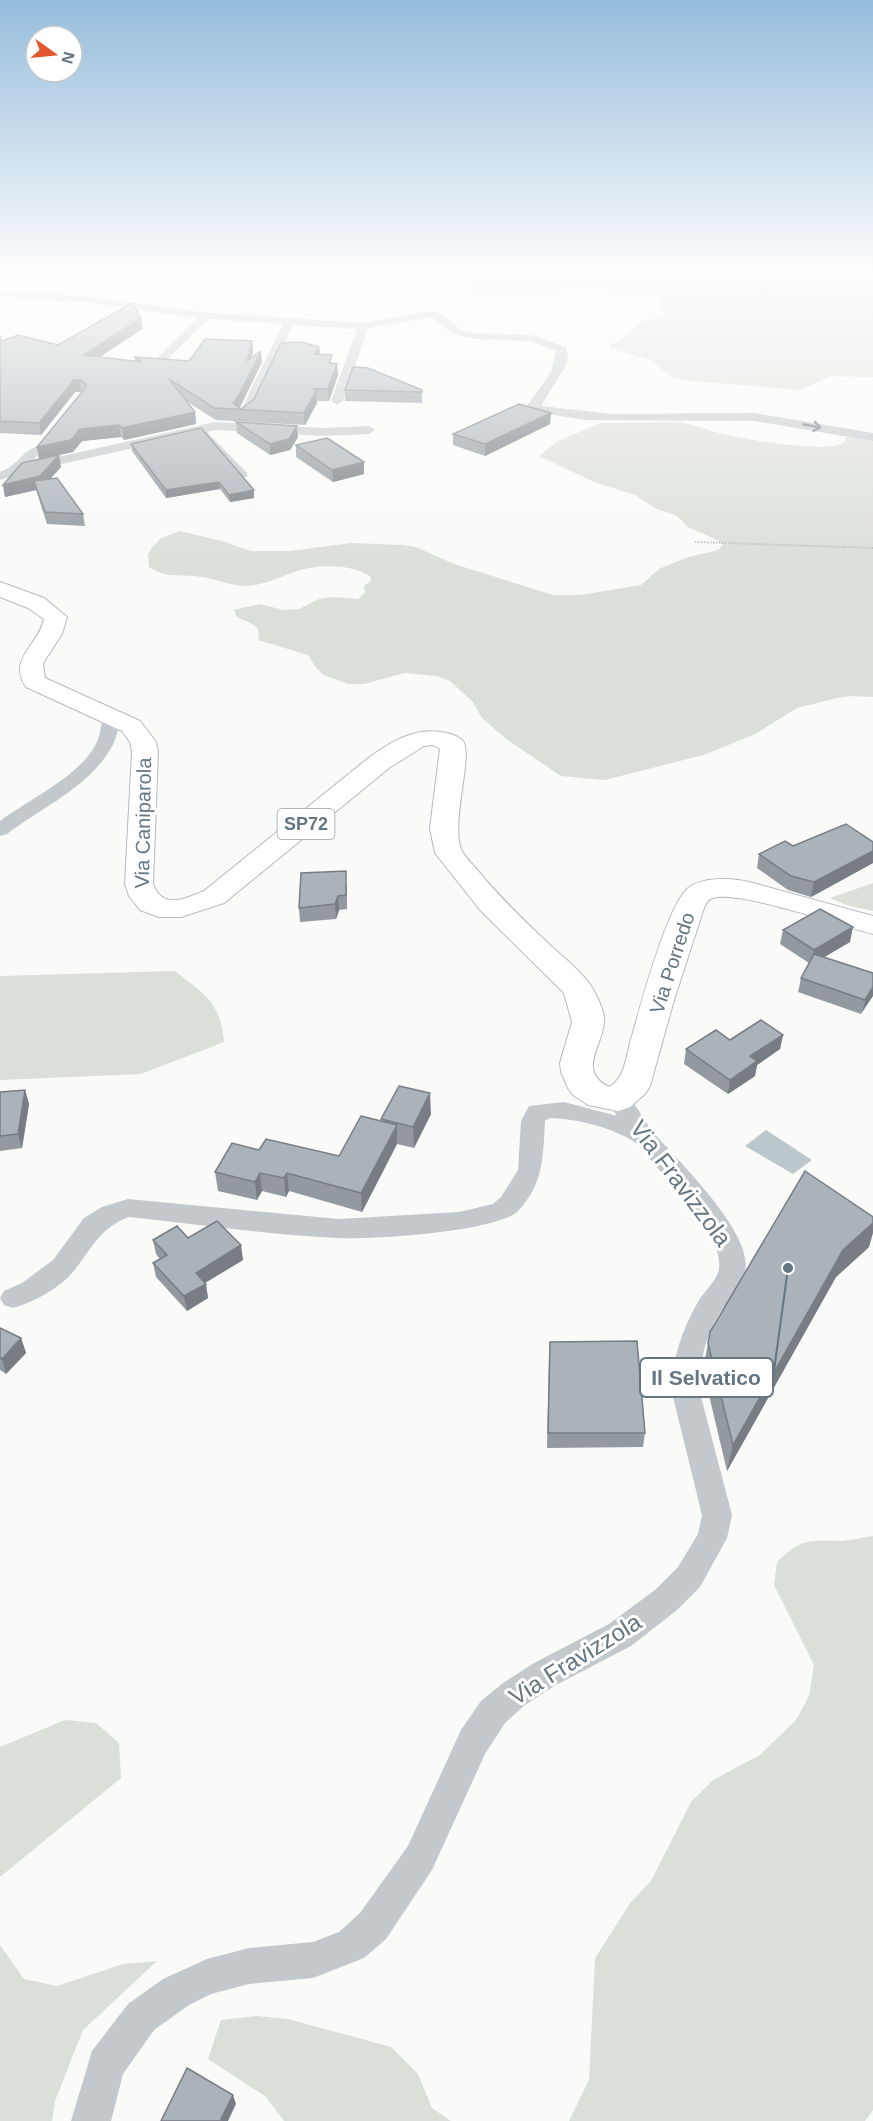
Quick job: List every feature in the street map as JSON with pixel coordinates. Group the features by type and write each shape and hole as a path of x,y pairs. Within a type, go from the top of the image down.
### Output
{"main road":[{"name":"Via Caniparola","path":"0,589 36,603 56,617 56,625 30,665 30,673 35,682 65,698 131,726 143,742 145,752 139,884 142,897 151,905 163,909 192,906 214,897 380,762 407,744 423,737 436,737 453,745 454,759 445,829 448,852 504,917 564,974 579,993 588,1020 578,1055 577,1066 580,1082 596,1095 618,1099"},
{"name":"Via Porredo","path":"618,1099 633,1086 637,1077 658,1000 689,908 698,894 708,889 739,888 873,925"}],"street":[{"path":"242,414 266,368"},
{"path":"337,401 348,368"},
{"path":"561,368 539,395 533,406 537,409 580,417 706,415 762,418 873,437"},
{"path":"0,476 17,470 205,427 324,432 369,430"},
{"path":"17,470 45,440"},
{"path":"0,830 69,780 95,758 104,746 112,717"},
{"name":"Via Fravizzola","path":"91,2121 106,2065 141,2017 176,1992 207,1977 249,1966 313,1960 351,1944 373,1926 420,1858 472,1742 493,1712 514,1694 544,1674 620,1635 666,1600 689,1577 705,1554 712,1538 717,1515 685,1389 687,1355 708,1309 732,1272 734,1252 707,1212 643,1136 618,1099"},
{"path":"13,1298 31,1290 62,1267 93,1225 111,1214 128,1208 339,1229 459,1221 500,1212 510,1204 523,1186 530,1170 533,1121 537,1112 549,1109 573,1112 608,1121 643,1136"}],"lane":[{"path":"205,427 205,433 244,475"}],"path":[{"path":"695,542 873,548"}],"shaded area":[{"path":"660,368 873,368 873,377 831,376 801,390 673,378"},
{"path":"678,422 742,438 802,446 835,446 845,442 845,438 855,436 873,440 873,697 837,698 797,708 755,734 707,754 605,780 561,776 506,739 482,718 473,702 450,681 437,676 405,673 364,684 348,684 324,675 316,668 308,655 258,640 259,634 256,627 237,617 234,610 259,604 284,610 299,609 319,599 332,597 358,599 365,593 364,586 371,581 370,576 344,567 315,567 264,583 244,586 200,577 165,574 149,567 148,555 151,549 161,538 180,531 251,551 290,551 351,543 416,547 454,564 553,595 580,595 641,585 659,569 685,558 718,550 723,545 688,527 677,516 657,509 635,495 594,482 539,456 558,441 601,423"},
{"path":"873,883 873,911 846,905 830,898"},
{"path":"175,971 203,993 215,1008 224,1042 141,1074 0,1080 0,976"},
{"path":"766,1130 812,1160 793,1174 745,1146"},
{"path":"873,1536 873,2110 865,2121 569,2121 589,2080 595,1958 631,1902 651,1881 691,1802 713,1780 760,1755 796,1720 809,1696 814,1665 774,1585 777,1562 792,1549 806,1542 844,1541"},
{"path":"65,1720 96,1723 119,1743 121,1778 0,1877 0,1747"},
{"path":"0,1945 24,1979 57,1986 123,1964 157,1961 83,2030 55,2101 52,2121 0,2121"},
{"path":"256,2016 288,2019 391,2047 418,2074 432,2108 451,2121 284,2121 265,2096 208,2059 221,2020"}],"building":[{"path":"0,368 253,368 233,403 241,409 254,399 269,368 336,368 328,389 313,389 316,391 304,413 214,408 169,379 195,412 122,428 119,425 80,429 71,440 37,447 86,387 86,384 80,380 74,380 39,423 0,421"},
{"path":"353,368 368,368 422,390 422,392 345,390"},
{"path":"519,404 551,413 485,444 453,434"},
{"path":"236,422 297,426 289,439 270,444"},
{"path":"201,428 254,490 229,495 219,482 166,490 131,444"},
{"path":"327,438 364,462 332,470 296,445"},
{"path":"59,455 40,476 3,485 22,463"},
{"path":"57,478 83,514 45,512 34,481"},
{"path":"846,824 873,842 873,851 814,882 791,876 759,854 785,841 793,846"},
{"path":"346,871 346,895 338,896 335,904 299,908 301,873"},
{"path":"820,909 853,927 814,950 783,930"},
{"path":"814,954 873,973 873,987 865,1000 801,978"},
{"path":"761,1020 783,1035 750,1056 757,1061 730,1080 686,1049 716,1030 730,1040"},
{"path":"399,1086 430,1093 413,1127 381,1119"},
{"path":"25,1090 18,1134 0,1136 0,1092"},
{"path":"361,1116 397,1125 361,1193 287,1173 284,1178 260,1173 255,1182 215,1172 232,1143 259,1150 266,1139 339,1156"},
{"path":"805,1171 873,1217 873,1223 843,1250 733,1445 708,1343 710,1332"},
{"path":"217,1221 241,1245 196,1273 206,1284 184,1296 153,1263 167,1255 153,1240 177,1226 188,1238"},
{"path":"0,1328 21,1338 2,1359 0,1358"},
{"path":"637,1341 645,1433 548,1433 550,1342"},
{"path":"187,2068 233,2095 221,2119 224,2121 161,2121"}],"place":[{"name":"Il Selvatico","path":"788,1268"}]}
